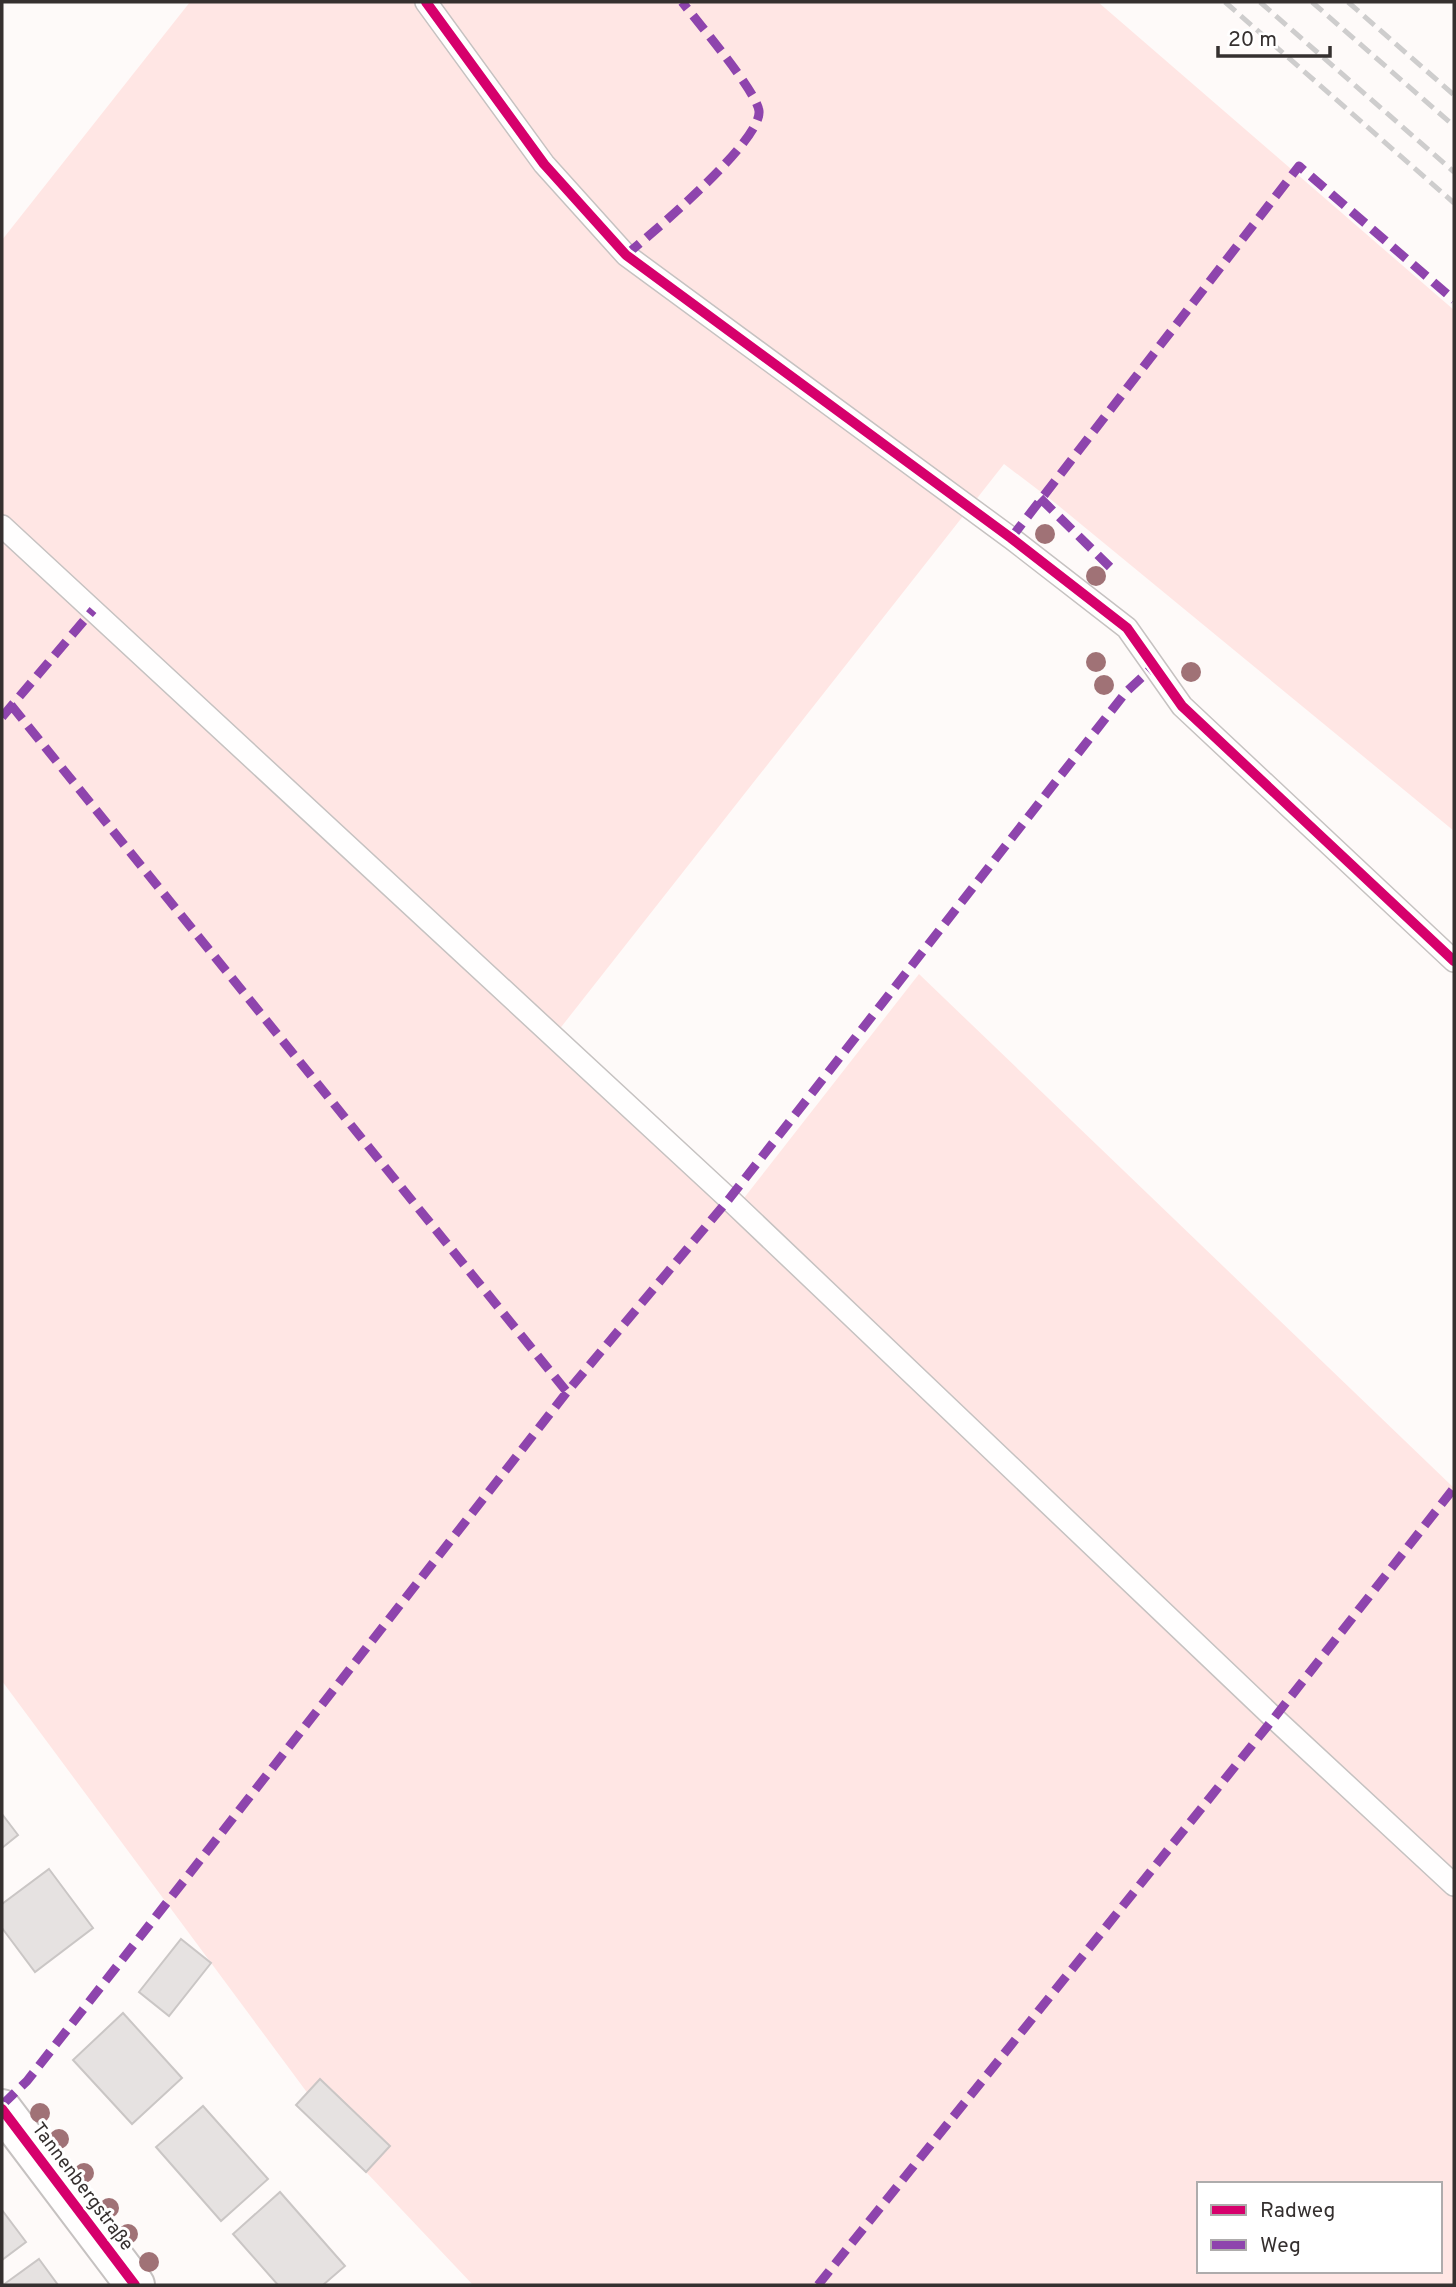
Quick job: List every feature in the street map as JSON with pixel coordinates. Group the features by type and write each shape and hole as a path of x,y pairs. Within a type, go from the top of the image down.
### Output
{"street":[{"name":"Tannenbergstraße","path":"2,2109 135,2285"}],"lane":[{"path":"426,2 544,164 626,255 1011,538 1127,628 1182,706 1454,961"},
{"path":"2,526 729,1199 1274,1718 1454,1885"}],"shaded area":[{"path":"190,2 1098,2 1454,310 1454,831 1054,502 1004,464 558,1031 744,1198 919,974 1454,1488 1454,2285 473,2285 366,2172 2,1681 2,240"}],"building":[{"path":"2,1814 18,1835 2,1848"},
{"path":"49,1869 93,1928 35,1972 2,1928 2,1904"},
{"path":"181,1939 211,1963 169,2016 139,1992"},
{"path":"123,2013 182,2078 132,2124 73,2060"},
{"path":"320,2079 390,2146 366,2172 296,2105"},
{"path":"203,2106 268,2179 221,2221 156,2147"},
{"path":"280,2192 345,2266 323,2285 278,2285 233,2234"},
{"path":"2,2210 26,2242 2,2260"},
{"path":"39,2259 58,2285 3,2285"}],"railway":[{"path":"1225,2 1454,203"},
{"path":"1260,2 1454,172"},
{"path":"1312,2 1454,126"},
{"path":"1348,2 1454,95"}],"marked path":[{"path":"626,255 725,164 755,125 759,111 738,73 682,2"},
{"path":"1011,538 1299,166 1454,300"},
{"path":"1040,498 1110,567"},
{"path":"2,717 93,610"},
{"path":"2,2105 27,2081 567,1392 729,1199 1126,692 1153,667"},
{"path":"11,705 567,1392"},
{"path":"818,2285 1274,1718 1454,1488"}],"cycle path":[{"path":"426,2 544,164 626,255 1011,538 1127,628 1182,706 1454,961"},
{"path":"2,2109 135,2285"}]}
